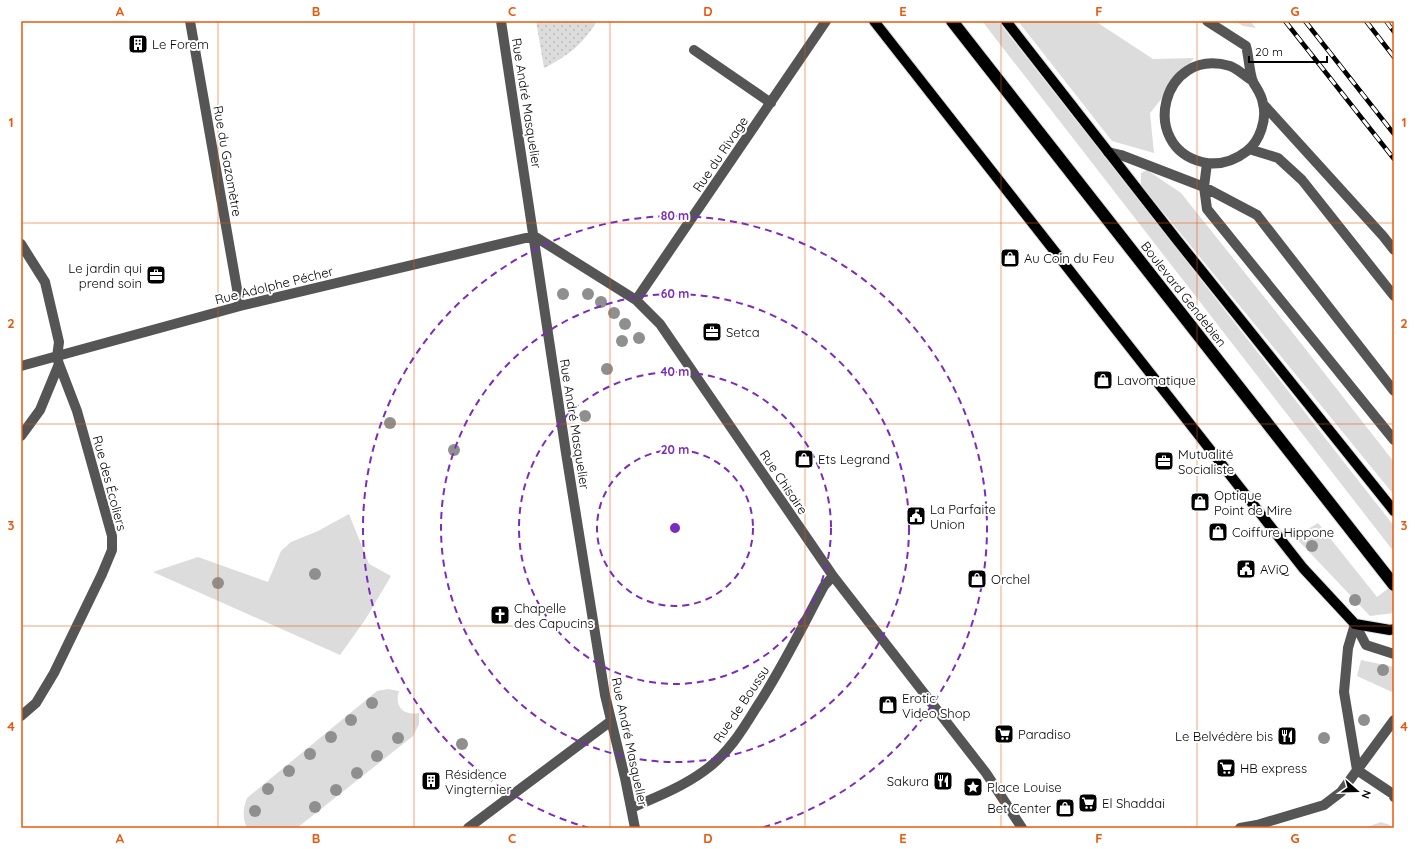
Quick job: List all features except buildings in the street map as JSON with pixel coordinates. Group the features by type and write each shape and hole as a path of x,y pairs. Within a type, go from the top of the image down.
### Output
{"highway":[{"name":"Boulevard Gendebien","path":"952,21 1394,584"}],"main road":[{"path":"874,21 1303,568 1355,624 1390,630 1394,629"},
{"path":"1006,21 1108,152 1394,511"}],"street":[{"name":"Rue du Gazomètre","path":"190,21 240,306"},
{"name":"Rue André Masquelier","path":"501,21 566,453 602,679 632,808 635,828"},
{"name":"Rue du Rivage","path":"636,300 826,21"},
{"path":"1207,21 1246,46 1253,81"},
{"path":"694,50 771,103"},
{"path":"1212,63 1232,66 1253,81 1259,90 1264,105 1264,120 1259,136 1249,149 1239,157 1224,163 1207,163 1198,161 1186,154 1176,146 1168,133 1164,120 1164,106 1168,93 1176,81 1186,72 1198,65 1212,63"},
{"path":"1264,105 1394,250"},
{"path":"1249,149 1278,158 1302,180 1394,296"},
{"path":"1108,152 1121,155 1204,188 1257,215 1394,391"},
{"path":"1207,163 1204,188 1207,209 1394,440"},
{"name":"Rue Adolphe Pécher","path":"21,366 58,361 240,306 534,236"},
{"name":"Rue Chisaire","path":"534,236 636,300 660,324 833,576 986,773 1022,828"},
{"path":"21,244 45,282 59,342 58,361 40,410 21,436"},
{"name":"Rue des Écoliers","path":"21,716 36,703 54,673 112,550 112,536 79,418 58,361"},
{"name":"Rue de Boussu","path":"632,808 675,789 705,770 728,749 746,725 774,680 824,586 833,576"},
{"path":"1355,624 1366,645 1394,654"},
{"path":"1355,624 1348,648 1344,692 1357,770 1393,794 1394,797"},
{"path":"1240,828 1324,805 1341,792 1394,720"},
{"path":"468,828 611,721"}],"shaded area":[{"path":"536,21 597,21 581,43 560,59 544,68"},
{"path":"982,21 998,21 1394,526 1394,552"},
{"path":"1018,21 1095,21 1153,59 1194,58 1150,113 1154,153 1112,141"},
{"path":"1235,21 1250,21 1256,28 1243,26"},
{"path":"1147,170 1181,193 1394,462 1394,495 1141,185 1141,173"},
{"path":"349,514 369,564 391,576 365,620 340,655 153,572 198,557 268,582 281,551 291,542 318,531"},
{"path":"1318,523 1377,597 1394,584 1394,613 1370,616 1295,537"},
{"path":"1361,660 1394,667 1394,688 1392,692 1357,676"},
{"path":"388,689 399,691 398,701 401,709 408,713 419,713 419,724 413,736 297,828 247,828 244,820 244,813 247,798 377,691"},
{"path":"1381,822 1390,825 1391,828 1365,828"}],"railway":[{"path":"1285,21 1394,159"},
{"path":"1305,21 1394,134"},
{"path":"1366,21 1394,57"},
{"path":"1386,21 1394,32"}],"place":[{"name":"Le Forem","path":"138,44"},
{"name":"Au Coin du Feu","path":"1010,258"},
{"name":"Le jardin qui prend soin","path":"156,275"},
{"name":"Setca","path":"712,332"},
{"name":"Lavomatique","path":"1103,380"},
{"name":"Ets Legrand","path":"804,459"},
{"name":"Mutualité Socialiste","path":"1164,461"},
{"name":"Optique Point de Mire","path":"1200,502"},
{"name":"La Parfaite Union","path":"916,516"},
{"name":"Coiffure Hippone","path":"1218,532"},
{"name":"AViQ","path":"1246,569"},
{"name":"Orchel","path":"977,579"},
{"name":"Chapelle des Capucins","path":"500,615"},
{"name":"Erotic Video Shop","path":"888,705"},
{"name":"Paradiso","path":"1004,734"},
{"name":"Le Belvédère bis","path":"1287,736"},
{"name":"HB express","path":"1226,768"},
{"name":"Résidence Vingternier","path":"431,781"},
{"name":"Sakura","path":"943,781"},
{"name":"Place Louise","path":"973,787"},
{"name":"El Shaddai","path":"1088,803"},
{"name":"Bet Center","path":"1065,808"}]}
